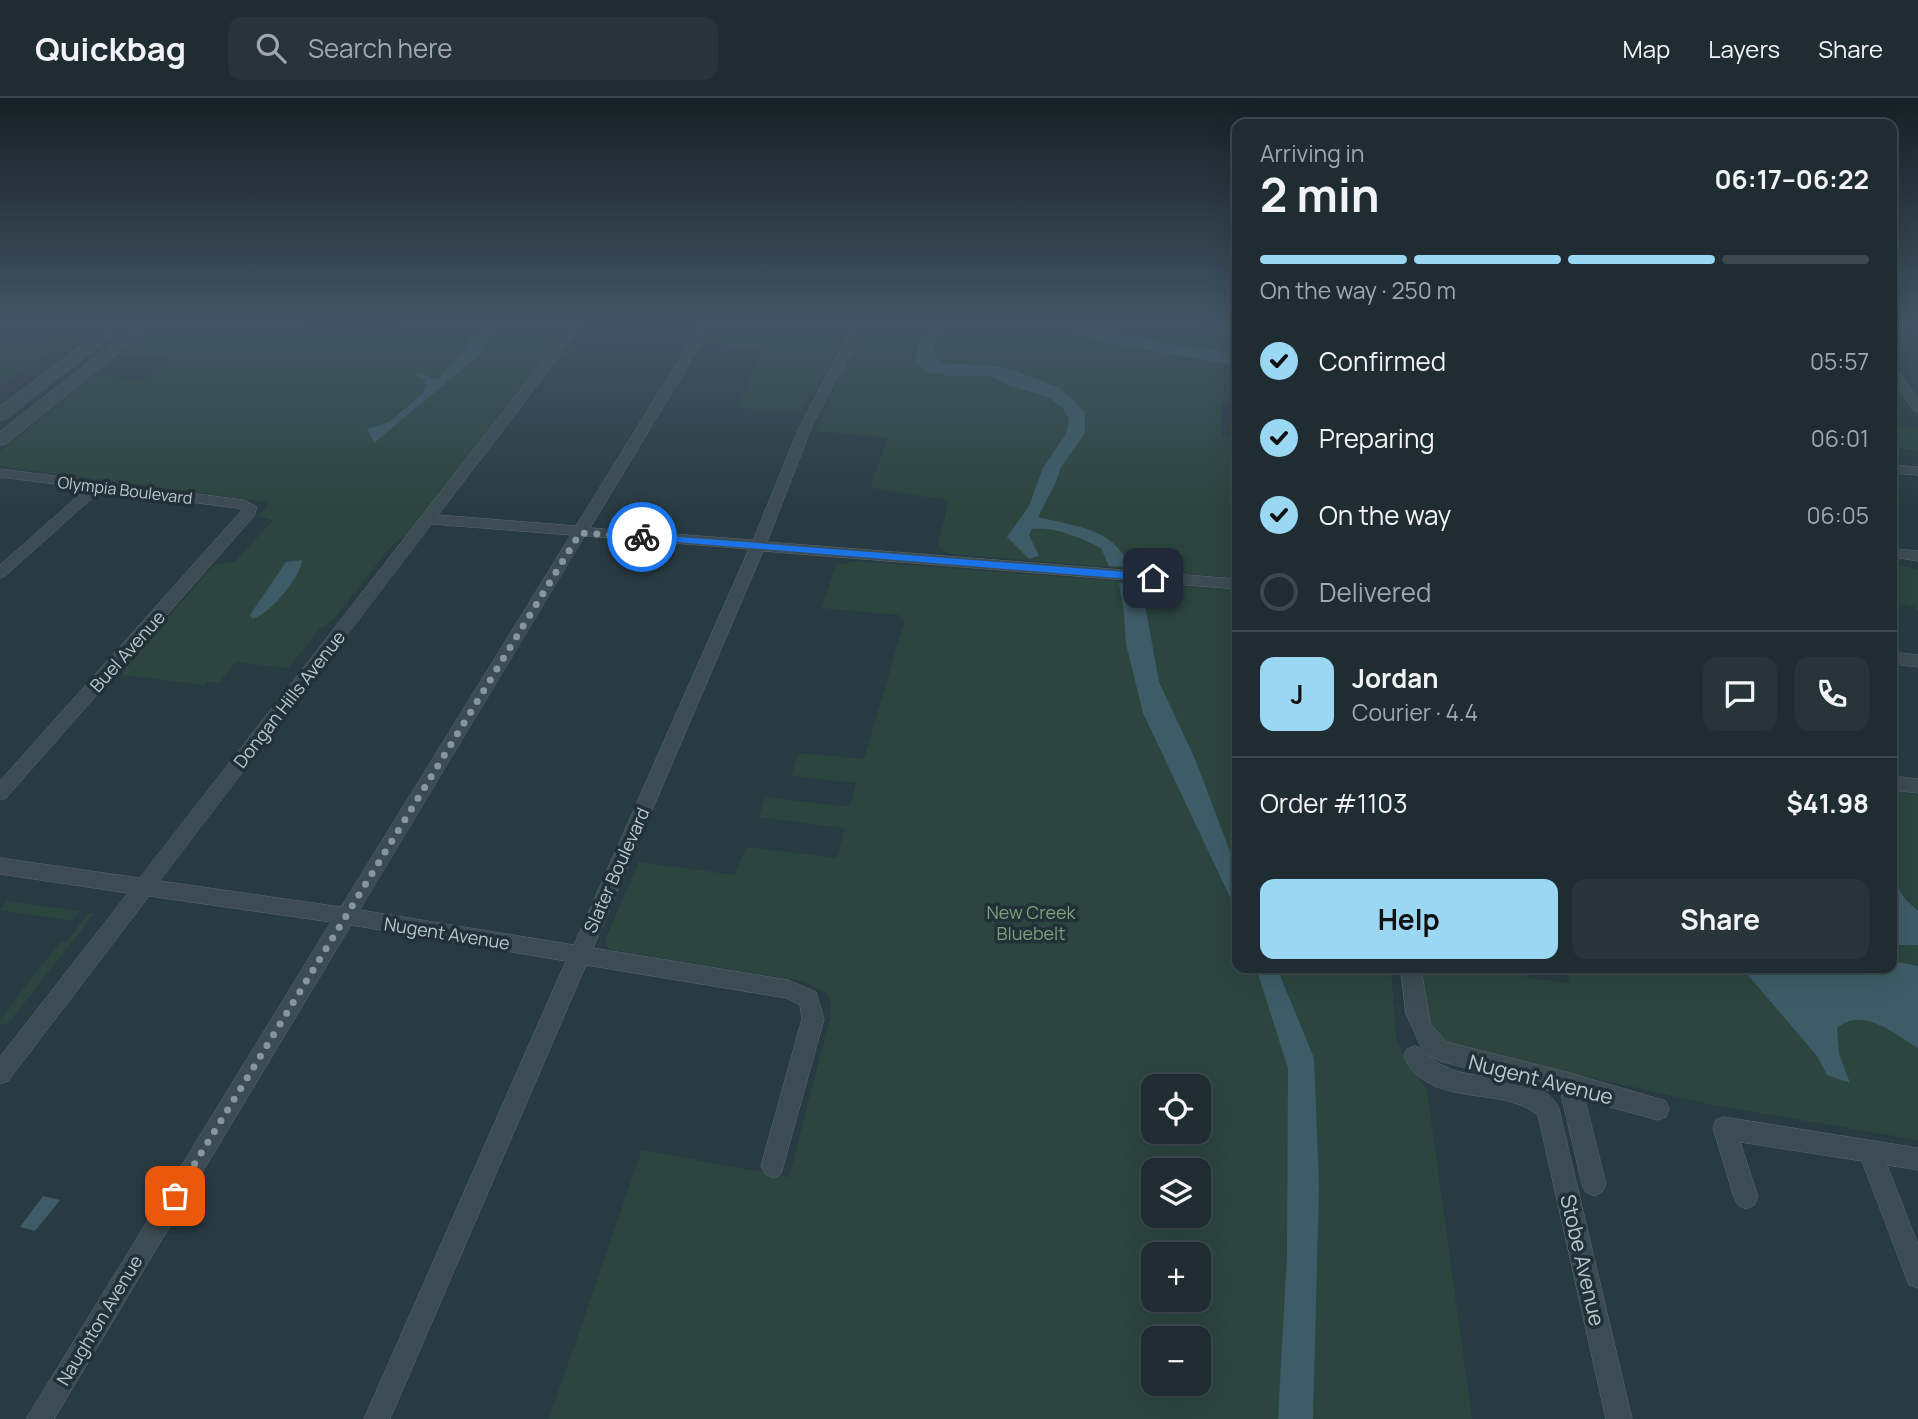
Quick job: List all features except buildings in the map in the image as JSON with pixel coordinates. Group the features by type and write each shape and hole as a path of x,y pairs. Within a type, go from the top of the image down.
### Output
{"street":[{"path":"0,415 38,386"},
{"path":"0,440 69,386"},
{"name":"Dongan Hills Avenue","path":"0,1074 531,386"},
{"name":"Naughton Avenue","path":"38,1419 670,386"},
{"name":"Slater Boulevard","path":"377,1419 758,546 806,426 827,386"},
{"path":"1914,395 1918,408"},
{"path":"1897,469 1918,471"},
{"name":"Olympia Boulevard","path":"0,473 244,504 250,507"},
{"path":"0,573 96,487"},
{"name":"Buel Avenue","path":"0,793 249,513 250,507"},
{"path":"428,519 1232,584"},
{"path":"1898,554 1918,556"},
{"path":"1897,659 1918,661"},
{"path":"1897,784 1918,786"},
{"name":"Nugent Avenue","path":"0,866 346,916 788,989 809,999 813,1019 773,1166"},
{"path":"1412,973 1421,1049"},
{"name":"Nugent Avenue","path":"1542,1103 1525,1094 1443,1080 1422,1067 1421,1049 1570,1084 1658,1109"},
{"name":"Stobe Avenue","path":"1570,1084 1594,1184"},
{"name":"Stobe Avenue","path":"1542,1103 1552,1118 1619,1419"},
{"path":"1746,1197 1724,1128 1918,1160"},
{"path":"1870,1152 1918,1276"}],"shaded area":[{"path":"0,386 22,386 0,402"},
{"path":"427,386 442,386 374,443 367,429 389,422 423,394"},
{"path":"1009,386 1054,386 1060,388 1085,412 1085,433 1061,467 1038,517 1079,526 1104,536 1123,554 1129,567 1109,566 1101,548 1058,531 1032,529 1029,535 1039,556 1029,559 1007,537 1029,506 1043,468 1066,434 1069,419 1063,408 1049,398"},
{"path":"302,560 296,576 283,594 267,610 252,619 250,615 286,562"},
{"path":"1119,583 1138,584 1144,599 1159,682 1195,759 1232,857 1232,901 1143,713 1126,644"},
{"path":"1897,887 1918,911 1918,945 1897,945"},
{"path":"1897,962 1918,966 1918,1048 1878,1024 1857,1020 1837,1028 1839,1054 1850,1083 1827,1075 1817,1056 1746,973 1897,973"},
{"path":"1258,973 1279,973 1314,1058 1319,1185 1313,1419 1278,1419 1287,1256 1288,1068"},
{"path":"43,1196 60,1200 35,1231 20,1227"}],"green space":[{"path":"81,386 522,386 408,534 392,545 333,620 320,629 288,668 236,662 219,683 207,681 204,685 124,675 122,671 214,565 235,562 273,520 258,516 268,506 267,502 0,466 0,452"},
{"path":"747,386 818,386 801,411 736,408"},
{"path":"835,386 1232,386 1232,401 1222,403 1222,436 1232,437 1232,578 951,554 943,551 938,544 947,500 870,488 888,438 815,431"},
{"path":"1897,426 1918,428 1918,450 1897,448"},
{"name":"New Creek Bluebelt","path":"855,561 1232,590 1232,973 1391,973 1396,1039 1403,1056 1427,1090 1472,1419 549,1419 642,1150 789,1177 830,1019 831,1004 827,993 803,981 613,950 608,948 605,940 639,862 735,875 746,847 837,858 845,828 759,817 765,797 850,807 856,783 791,776 798,753 864,759 905,620 899,615 822,608 836,565"},
{"path":"1897,565 1918,569 1918,611 1915,607 1897,604"},
{"path":"1897,792 1918,795 1918,1140 1718,1106 1444,1045 1424,1020 1420,973 1526,973 1527,978 1569,983 1568,973 1897,973"},
{"path":"7,901 79,911 72,921 0,910"},
{"path":"89,913 94,914 7,1025 0,1024 0,1019 60,942 65,943"}],"way so far":[{"path":"175,1196 580,533 642,537"}],"route":[{"path":"642,537 1153,578"}]}
